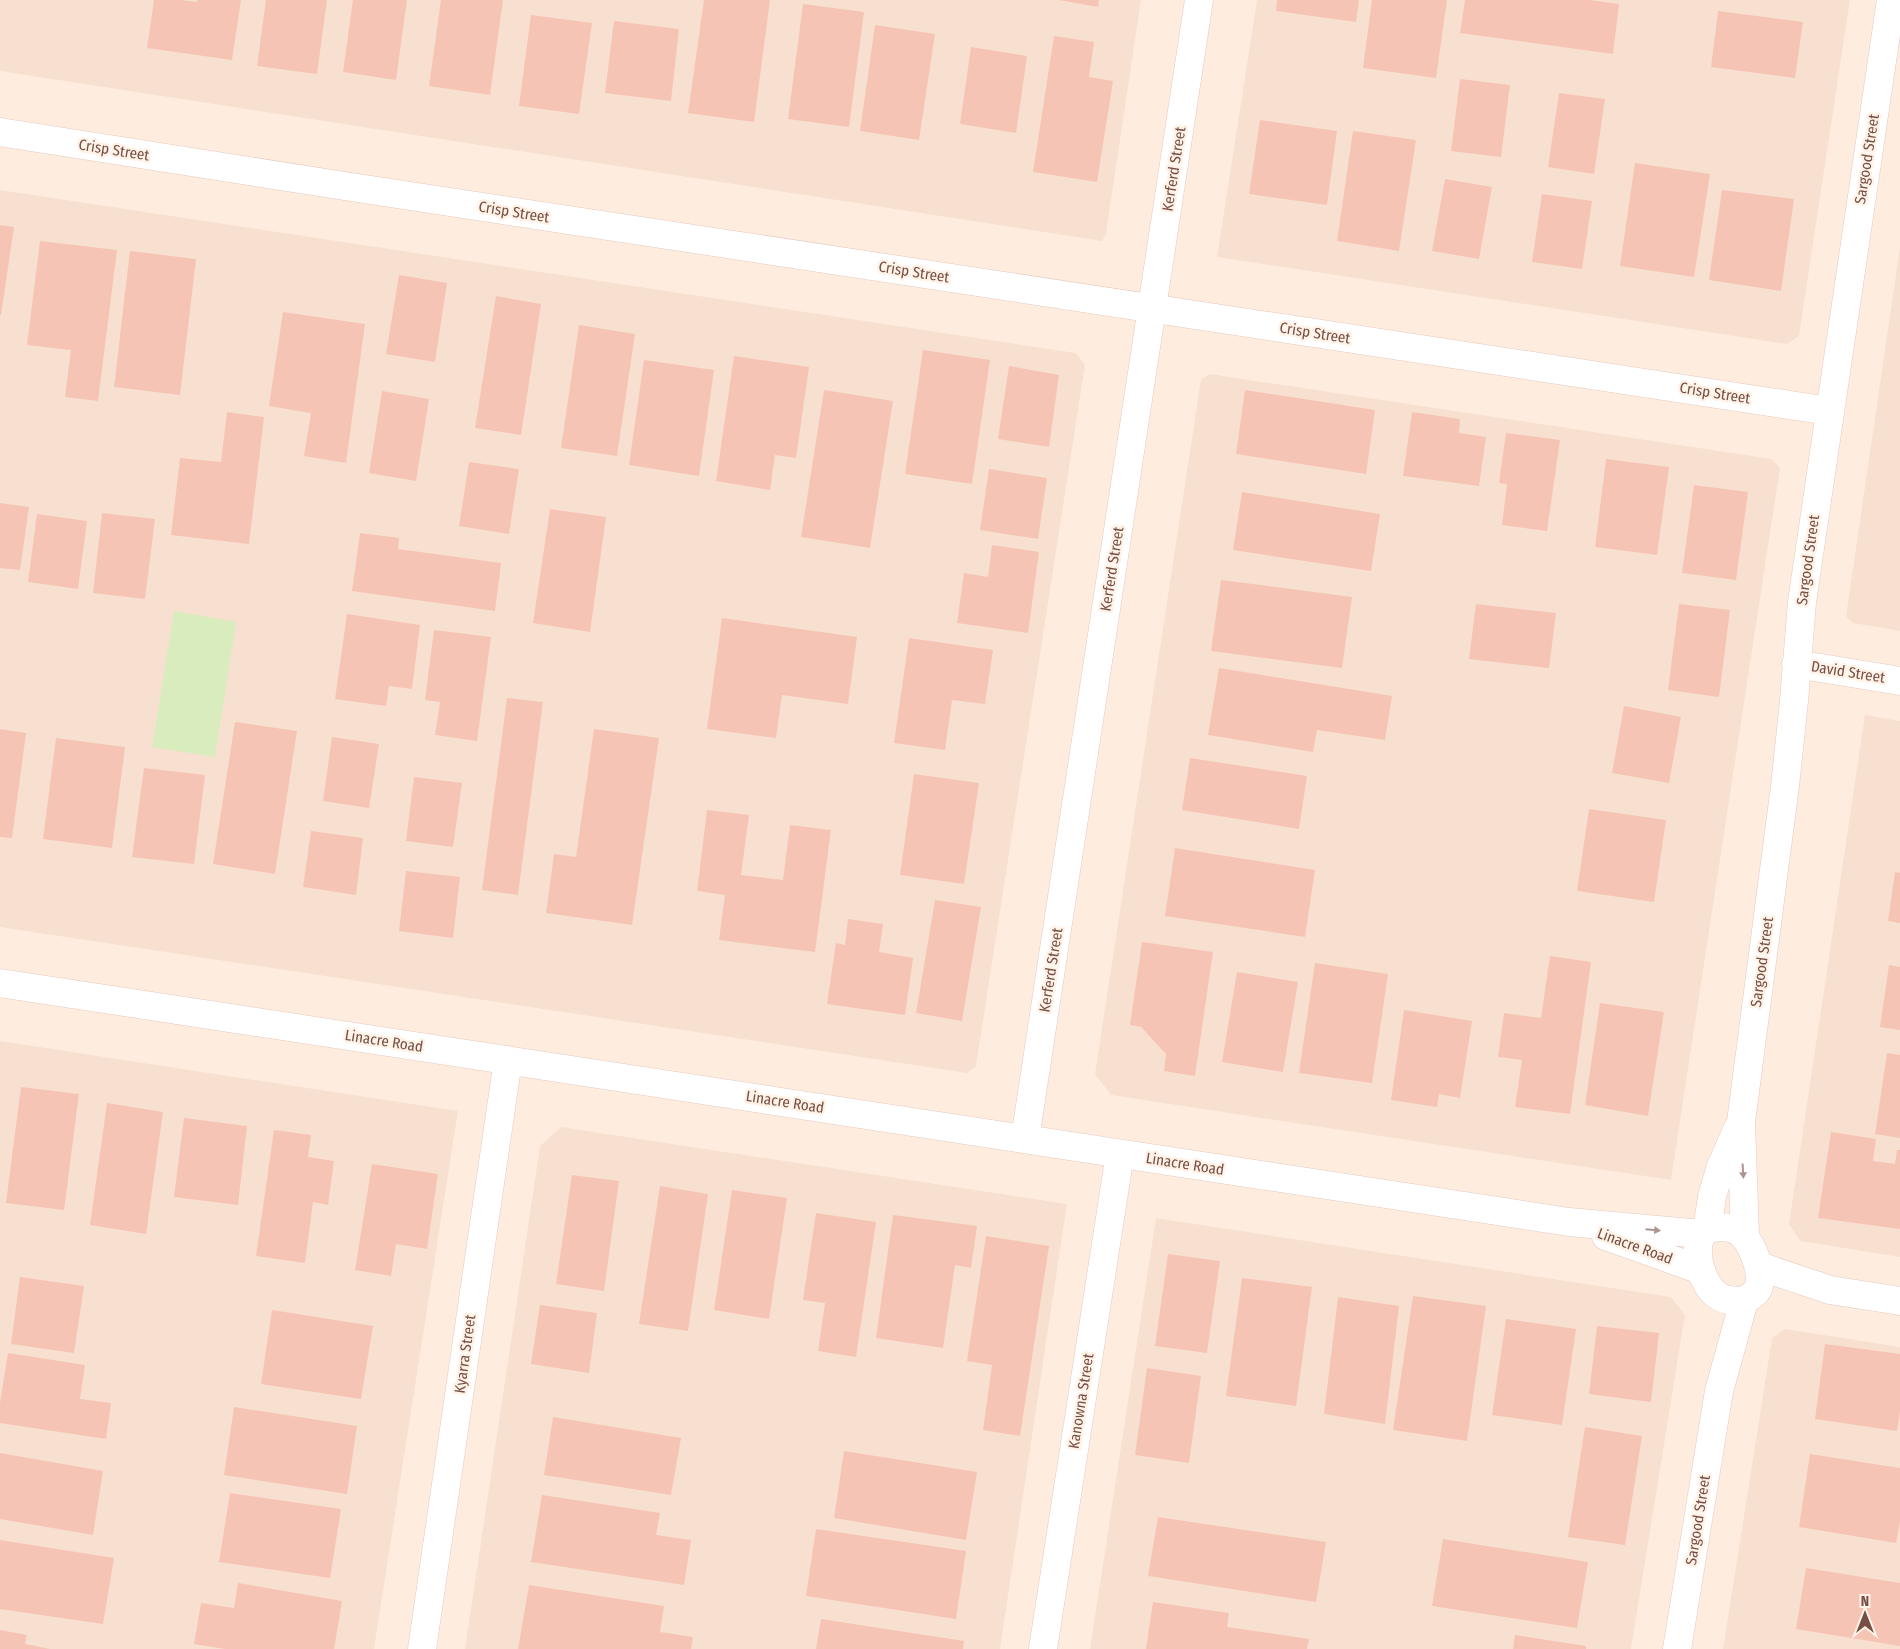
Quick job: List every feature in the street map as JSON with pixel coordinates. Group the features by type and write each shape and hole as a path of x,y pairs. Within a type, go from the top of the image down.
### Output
{"street":[{"name":"Kerferd Street","path":"1025,1139 1199,0"},
{"name":"Sargood Street","path":"1745,1236 1741,1122 1785,786 1802,602 1829,412 1893,34 1891,0"},
{"name":"Crisp Street","path":"0,132 361,189 1829,412"},
{"name":"David Street","path":"1796,664 1900,681"},
{"name":"Linacre Road","path":"0,983 1569,1222 1704,1232"},
{"name":"Kyarra Street","path":"422,1649 508,1060"},
{"name":"Sargood Street","path":"1704,1232 1720,1169 1741,1122"},
{"name":"Kanowna Street","path":"1043,1649 1120,1154"},
{"name":"Linacre Road","path":"1569,1222 1701,1270"},
{"path":"1753,1286 1745,1236 1727,1227 1717,1227 1704,1232 1698,1254 1701,1270 1709,1286 1717,1296 1730,1301 1753,1286 1830,1290 1900,1301"},
{"name":"Sargood Street","path":"1677,1649 1719,1391 1753,1286"},
{"name":"Sargood Street","path":"1717,1296 1719,1391"}],"shaded area":[{"path":"0,0 1141,0 1106,234 1102,241 0,71"},
{"path":"1257,0 1850,0 1799,336 1787,344 1217,257"},
{"path":"0,190 1076,353 1085,365 976,1066 967,1073 0,927"},
{"path":"1900,247 1900,631 1853,623 1846,616"},
{"path":"1210,374 1772,459 1780,468 1671,1180 1111,1095 1095,1074 1201,379"},
{"path":"1865,715 1900,721 1900,1257 1800,1241 1789,1224"},
{"path":"0,1041 458,1111 374,1649 0,1649"},
{"path":"561,1127 1067,1204 1000,1649 465,1649 540,1146"},
{"path":"1156,1218 1671,1297 1685,1315 1631,1649 1090,1649"},
{"path":"1785,1329 1900,1347 1900,1649 1723,1649 1772,1338"}],"green space":[{"path":"174,611 236,622 215,757 152,747"}],"building":[{"path":"154,0 197,2 197,0 241,0 232,60 147,48"},
{"path":"266,0 327,0 317,74 257,66"},
{"path":"353,0 407,0 396,80 343,72"},
{"path":"441,0 503,0 490,95 429,86"},
{"path":"704,0 770,0 754,122 688,113"},
{"path":"1059,0 1099,0 1098,7"},
{"path":"1277,0 1359,0 1356,22 1276,11"},
{"path":"1372,0 1447,0 1436,78 1363,68"},
{"path":"1465,0 1590,0 1619,4 1613,54 1460,33"},
{"path":"803,4 864,12 849,127 788,119"},
{"path":"1718,11 1803,22 1795,78 1711,67"},
{"path":"531,15 592,23 579,114 519,106"},
{"path":"614,21 679,29 671,101 605,93"},
{"path":"875,25 935,34 919,140 860,131"},
{"path":"1054,36 1094,42 1089,77 1113,81 1097,182 1033,172"},
{"path":"971,47 1027,56 1016,133 960,124"},
{"path":"1460,79 1510,85 1501,157 1451,151"},
{"path":"1559,93 1605,99 1594,174 1548,167"},
{"path":"1260,120 1337,131 1327,205 1249,194"},
{"path":"1353,131 1416,140 1399,251 1337,241"},
{"path":"1635,163 1710,174 1694,277 1620,266"},
{"path":"1445,179 1492,187 1479,259 1432,251"},
{"path":"1722,190 1794,199 1781,291 1709,280"},
{"path":"1542,194 1592,201 1582,269 1532,262"},
{"path":"0,225 14,227 1,315 0,315"},
{"path":"40,241 117,250 98,401 65,397 71,350 27,345"},
{"path":"130,251 196,259 180,395 114,387"},
{"path":"399,275 447,283 435,362 386,354"},
{"path":"496,296 541,304 521,435 475,428"},
{"path":"283,312 365,324 346,463 304,456 311,413 269,406"},
{"path":"579,325 635,334 617,456 561,448"},
{"path":"923,350 990,360 972,484 905,474"},
{"path":"734,356 809,367 796,458 775,455 770,490 716,481"},
{"path":"644,360 714,370 699,476 629,465"},
{"path":"1009,366 1059,375 1049,447 998,439"},
{"path":"824,390 893,401 870,548 801,537"},
{"path":"1245,390 1375,410 1366,474 1236,454"},
{"path":"382,391 429,399 416,481 369,473"},
{"path":"227,412 264,417 249,544 171,535 180,458 221,462"},
{"path":"1412,412 1460,419 1459,433 1486,437 1479,486 1403,476"},
{"path":"1506,433 1560,440 1547,531 1502,525 1507,484 1499,483"},
{"path":"1606,459 1669,467 1657,555 1595,547"},
{"path":"469,462 519,469 509,534 459,526"},
{"path":"989,469 1047,478 1038,539 980,530"},
{"path":"1694,485 1748,492 1736,580 1682,573"},
{"path":"1242,492 1380,514 1371,571 1233,550"},
{"path":"0,503 29,507 20,570 0,568"},
{"path":"550,509 606,517 590,632 533,623"},
{"path":"102,513 155,519 145,599 93,593"},
{"path":"37,514 87,521 78,589 28,582"},
{"path":"360,533 399,538 398,549 501,563 495,611 352,591"},
{"path":"992,545 1039,552 1028,633 957,623 964,573 988,577"},
{"path":"1221,580 1352,597 1342,668 1211,651"},
{"path":"1476,604 1556,613 1549,668 1469,659"},
{"path":"1679,604 1730,610 1719,697 1668,690"},
{"path":"347,614 420,625 412,689 389,686 386,706 335,699"},
{"path":"722,618 857,637 848,704 782,695 776,738 707,729"},
{"path":"434,630 491,637 477,741 435,735 440,702 425,700"},
{"path":"909,638 993,650 985,704 952,700 945,750 894,743"},
{"path":"1219,668 1392,696 1385,740 1317,730 1313,752 1208,735"},
{"path":"507,698 543,702 518,895 482,890"},
{"path":"1624,706 1681,717 1669,783 1612,773"},
{"path":"235,722 297,731 275,874 213,864"},
{"path":"0,729 26,733 12,838 0,837"},
{"path":"594,729 659,738 632,925 546,913 554,854 576,857"},
{"path":"332,737 379,744 369,808 323,801"},
{"path":"56,738 125,747 112,848 43,839"},
{"path":"1190,758 1307,776 1299,829 1182,810"},
{"path":"144,768 205,775 194,864 132,857"},
{"path":"914,774 979,783 964,884 900,875"},
{"path":"414,777 462,783 453,847 406,841"},
{"path":"1589,809 1666,820 1654,902 1577,891"},
{"path":"707,810 749,815 741,875 783,880 790,825 831,830 815,952 719,940 725,895 697,891"},
{"path":"311,831 363,838 356,895 303,887"},
{"path":"1175,848 1315,870 1305,937 1165,916"},
{"path":"406,871 460,877 453,938 399,931"},
{"path":"1895,872 1900,873 1900,923 1888,921"},
{"path":"935,900 981,907 962,1021 916,1013"},
{"path":"848,919 883,924 879,952 913,958 905,1015 827,1004 836,943 845,945"},
{"path":"1142,942 1213,952 1195,1076 1164,1071 1166,1054 1141,1027 1130,1025"},
{"path":"1550,956 1591,962 1570,1114 1515,1107 1522,1060 1498,1057 1504,1013 1541,1018"},
{"path":"1315,963 1388,974 1372,1083 1299,1073"},
{"path":"1889,965 1900,967 1900,1030 1880,1027"},
{"path":"1237,972 1298,982 1283,1072 1222,1062"},
{"path":"1600,1003 1664,1012 1648,1116 1585,1105"},
{"path":"1404,1010 1472,1021 1460,1098 1439,1094 1437,1107 1391,1100"},
{"path":"1887,1053 1900,1055 1900,1138 1875,1134"},
{"path":"21,1087 79,1094 64,1210 6,1203"},
{"path":"107,1103 163,1112 146,1234 90,1225"},
{"path":"184,1118 247,1126 238,1205 174,1197"},
{"path":"274,1130 311,1135 308,1157 334,1161 328,1205 313,1202 305,1263 256,1256"},
{"path":"1831,1132 1876,1139 1873,1161 1895,1164 1897,1150 1900,1150 1900,1229 1818,1218"},
{"path":"372,1164 438,1174 427,1249 396,1244 391,1276 355,1270"},
{"path":"572,1175 619,1181 604,1291 556,1284"},
{"path":"660,1186 708,1194 688,1331 639,1324"},
{"path":"732,1190 787,1198 769,1319 714,1310"},
{"path":"816,1213 876,1222 856,1357 818,1351 825,1303 803,1300"},
{"path":"893,1215 977,1226 971,1268 955,1265 943,1348 876,1338"},
{"path":"986,1236 1049,1246 1020,1436 983,1430 992,1365 967,1361"},
{"path":"1168,1254 1220,1261 1207,1353 1155,1346"},
{"path":"20,1277 84,1286 74,1353 11,1344"},
{"path":"1242,1278 1312,1287 1296,1406 1226,1396"},
{"path":"1413,1296 1486,1306 1467,1441 1393,1430"},
{"path":"1338,1297 1399,1306 1385,1424 1324,1414"},
{"path":"540,1305 597,1313 589,1373 531,1364"},
{"path":"272,1310 373,1326 361,1399 261,1384"},
{"path":"1506,1319 1576,1329 1562,1425 1492,1415"},
{"path":"1597,1326 1659,1333 1651,1402 1589,1394"},
{"path":"1825,1344 1900,1354 1900,1411 1897,1431 1815,1419"},
{"path":"8,1353 85,1365 80,1399 111,1403 106,1439 0,1423 0,1403"},
{"path":"1147,1368 1201,1376 1189,1463 1135,1455"},
{"path":"234,1407 357,1426 347,1494 224,1475"},
{"path":"553,1417 681,1438 671,1495 544,1475"},
{"path":"1585,1427 1642,1436 1625,1545 1568,1537"},
{"path":"844,1451 977,1472 966,1540 834,1518"},
{"path":"0,1453 103,1471 93,1535 0,1519"},
{"path":"1810,1454 1900,1468 1900,1521 1896,1543 1799,1527"},
{"path":"230,1493 341,1509 330,1578 219,1562"},
{"path":"542,1495 660,1513 656,1535 691,1540 684,1585 531,1562"},
{"path":"1158,1517 1326,1542 1316,1602 1148,1576"},
{"path":"816,1529 966,1551 956,1619 806,1596"},
{"path":"1443,1539 1588,1562 1577,1628 1432,1606"},
{"path":"0,1540 114,1558 103,1624 0,1609"},
{"path":"1806,1568 1900,1583 1900,1646 1796,1629"},
{"path":"238,1583 342,1601 334,1649 225,1649 194,1644 201,1603 234,1608"},
{"path":"529,1585 664,1606 660,1632 693,1637 691,1649 518,1649"},
{"path":"1153,1602 1229,1613 1227,1627 1309,1639 1307,1649 1146,1649"},
{"path":"821,1619 964,1641 963,1649 816,1649"},
{"path":"0,1630 27,1635 25,1644 50,1649 0,1649"},
{"path":"1515,1635 1586,1646 1586,1649 1513,1649"}]}
